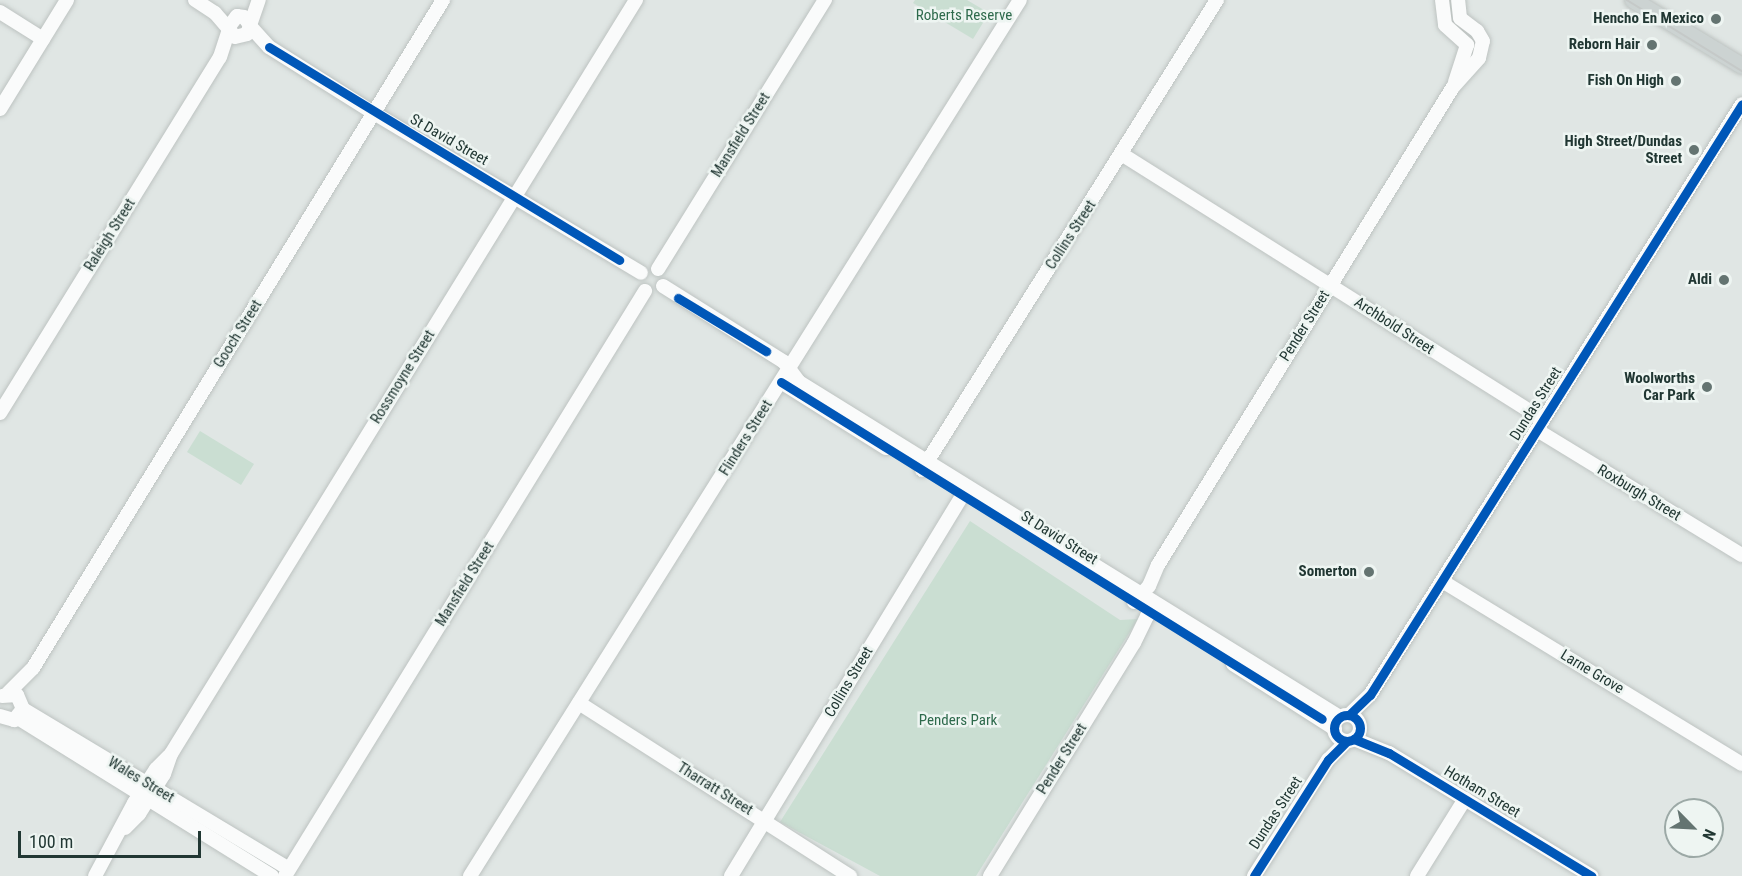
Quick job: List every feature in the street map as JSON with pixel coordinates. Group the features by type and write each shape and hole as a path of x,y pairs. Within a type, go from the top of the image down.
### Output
{"main road":[{"path":"1634,0 1742,66"}],"street":[{"path":"0,109 67,0"},
{"name":"St David Street","path":"195,0 374,113 641,273"},
{"name":"Raleigh Street","path":"239,27 253,0"},
{"name":"Raleigh Street","path":"0,413 220,57 259,0"},
{"name":"Gooch Street","path":"0,732 15,713 33,669 443,0"},
{"name":"Rossmoyne Street","path":"95,876 636,0"},
{"name":"Mansfield Street","path":"658,269 825,0"},
{"name":"Flinders Street","path":"470,876 1020,0"},
{"name":"Collins Street","path":"924,466 1123,155 1137,122 1217,0"},
{"name":"Pender Street","path":"1442,0 1445,25 1467,45 1453,87"},
{"name":"Pender Street","path":"1137,597 1453,87 1479,58 1483,41 1477,31 1460,18 1458,0"},
{"path":"0,12 43,39"},
{"name":"Dundas Street","path":"1254,876 1742,104"},
{"name":"Archbold Street","path":"1123,155 1330,285 1540,425"},
{"path":"651,268 658,269 664,279 663,286 657,292 645,291 640,285 641,273 651,268"},
{"name":"St David Street","path":"663,286 784,362 799,382 924,466"},
{"name":"Mansfield Street","path":"287,873 645,291"},
{"name":"St David Street","path":"781,382 924,466 1137,597 1154,611 1348,728"},
{"name":"Roxburgh Street","path":"1540,425 1742,555"},
{"name":"Collins Street","path":"731,876 964,491"},
{"name":"Larne Grove","path":"1442,581 1742,764"},
{"name":"Pender Street","path":"990,876 1154,611"},
{"name":"Gooch Street","path":"3,695 33,669"},
{"name":"Wales Street","path":"3,695 17,695 15,713 287,873"},
{"name":"Tharratt Street","path":"579,703 850,876"},
{"name":"Hotham Street","path":"1348,728 1586,875"},
{"name":"Wales Street","path":"148,792 272,876"},
{"path":"1417,876 1465,799"}],"green space":[{"name":"Roberts Reserve","path":"915,0 967,0 989,13 973,39 913,3"},
{"path":"200,431 254,464 241,485 187,452"},
{"name":"Penders Park","path":"970,521 1120,620 1138,619 976,876 880,876 780,822"}],"tram line":[{"path":"1627,0 1742,71"}],"cycle path":[{"path":"269,47 619,260"},
{"path":"1349,715 1370,695 1742,104"},
{"path":"678,298 766,351"},
{"path":"781,382 1322,719"},
{"path":"1347,715 1356,719 1360,728 1356,737 1347,741 1338,737 1334,728 1338,719 1347,715"},
{"path":"1354,739 1389,753 1591,876"},
{"path":"1254,876 1328,760 1347,741"}],"place":[{"name":"Hencho En Mexico","path":"1716,19"},
{"name":"Reborn Hair","path":"1652,45"},
{"name":"Fish On High","path":"1676,81"},
{"name":"High Street/Dundas Street","path":"1694,150"},
{"name":"Aldi","path":"1724,280"},
{"name":"Woolworths Car Park","path":"1707,387"},
{"name":"Somerton","path":"1369,572"}]}
